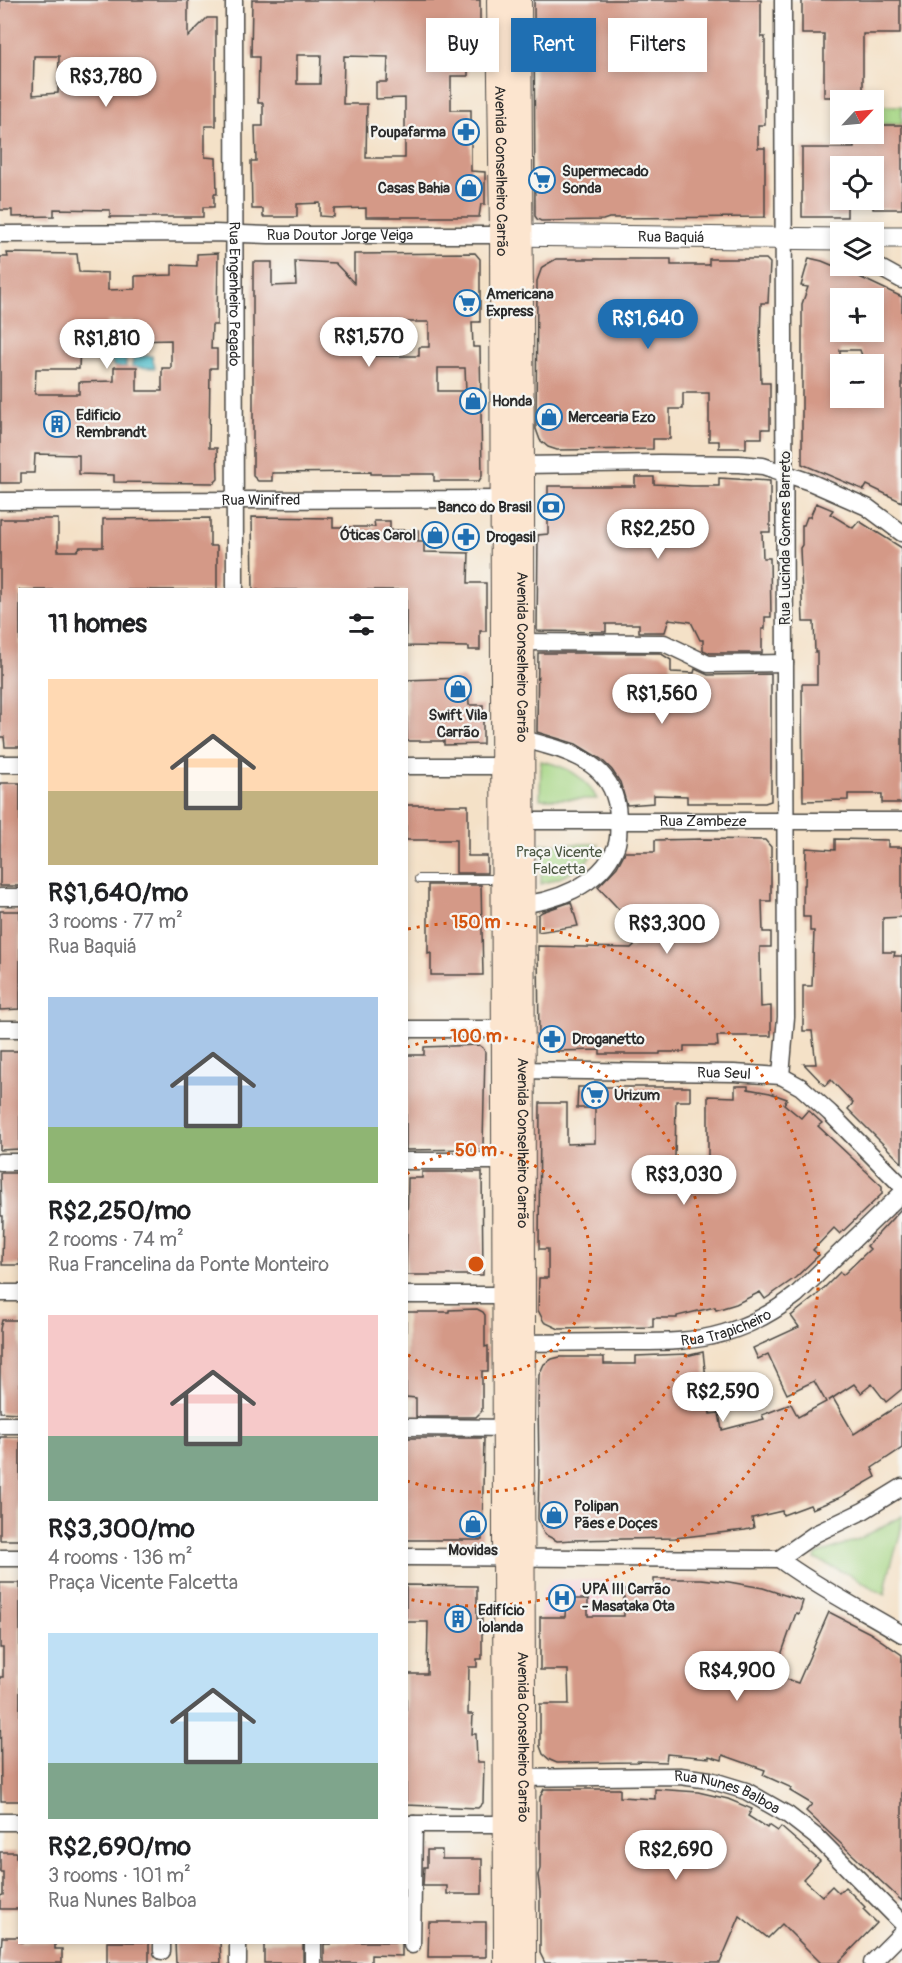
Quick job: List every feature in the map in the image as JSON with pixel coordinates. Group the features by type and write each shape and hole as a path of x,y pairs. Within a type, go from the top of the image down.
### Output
{"main road":[{"name":"Avenida Conselheiro Carrão","path":"499,0 522,465 512,499 522,642 513,738"},
{"name":"Avenida Conselheiro Carrão","path":"519,0 512,235 513,1428 514,1778 524,1963"},
{"name":"Avenida Conselheiro Carrão","path":"513,821 504,879 513,905"},
{"name":"Avenida Conselheiro Carrão","path":"506,1963 515,1824"}],"street":[{"name":"Rua Engenheiro Pegado","path":"234,0 235,588"},
{"name":"Rua Lucinda Gomes Barreto","path":"781,1076 786,1017 783,0"},
{"name":"Rua Doutor Jorge Veiga","path":"0,234 512,235"},
{"name":"Rua Baquiá","path":"512,235 830,241"},
{"path":"884,237 902,237"},
{"path":"884,270 902,280"},
{"path":"522,465 739,464 763,466 867,507 902,533"},
{"name":"Rua Winifred","path":"0,501 512,499"},
{"path":"522,642 664,643 708,664 785,663"},
{"path":"513,738 565,750 584,758 596,768 612,790 617,802 619,836 616,846 600,872 578,888 559,896 513,905"},
{"path":"0,764 18,764"},
{"path":"408,766 513,766"},
{"name":"Rua Zambeze","path":"513,821 902,821"},
{"path":"0,897 18,897"},
{"path":"0,1029 18,1029"},
{"path":"408,1029 513,1029"},
{"name":"Rua Seul","path":"513,1070 734,1072 781,1076 801,1088 830,1113 902,1186"},
{"path":"408,1161 513,1161"},
{"path":"0,1162 18,1162"},
{"name":"Rua Trapicheiro","path":"514,1343 669,1342 709,1337 754,1322 796,1295 902,1193"},
{"path":"0,1293 18,1293"},
{"path":"408,1295 514,1295"},
{"path":"0,1425 18,1425"},
{"path":"408,1427 513,1428"},
{"path":"408,1557 779,1559 815,1534 863,1511 902,1486"},
{"path":"0,1558 18,1558"},
{"path":"779,1559 811,1582 902,1634"},
{"name":"Rua Nunes Balboa","path":"514,1778 680,1776 710,1780 746,1791 788,1815 819,1839 902,1923"},
{"path":"0,1822 18,1822"},
{"path":"412,1945 410,1824 515,1824"},
{"path":"872,1963 902,1933"},
{"path":"238,1944 238,1963"},
{"path":"313,1944 313,1963"}],"lane":[{"path":"419,879 504,879"}],"shaded area":[{"name":"UPA III Carrão - Masataka Ota","path":"613,1580 613,1617 540,1617 542,1591 551,1582","holes":["584,1595 588,1595 588,1606 565,1606 566,1599 584,1599"]}],"green space":[{"path":"884,106 902,106 902,124 884,124"},
{"name":"Praça Vicente Falcetta","path":"541,761 574,773 587,784 597,799 540,799"},
{"name":"Praça Vicente Falcetta","path":"541,844 599,844 582,866 541,884"},
{"path":"902,1516 885,1595 815,1559 816,1555 861,1538"}],"water":[{"path":"115,349 126,351 126,367 114,367 109,355"},
{"path":"152,356 155,368 132,367 133,358"}],"building":[{"path":"0,0 188,0 188,37 207,18 216,18 216,126 205,126 205,157 216,158 217,194 214,194 214,207 203,207 203,217 110,217 110,210 54,209 54,216 12,217 12,210 0,210","holes":["34,56 59,56 58,93 33,95"]},
{"path":"252,0 480,0 480,18 426,18 426,72 468,72 468,76 451,76 451,110 471,110 471,171 485,172 485,204 481,204 479,217 366,217 366,208 334,209 334,217 320,216 320,203 297,204 297,217 263,217 263,209 252,209 251,161 256,161 255,126 263,126 263,103 258,103 259,57 251,57","holes":["297,55 321,55 320,84 297,84","344,56 388,57 387,82 376,82 376,99 405,98 405,158 366,158 367,104 343,104"]},
{"path":"534,0 761,0 761,37 765,37 765,125 758,125 758,148 765,148 765,217 541,221 537,219 535,216 534,72 596,72 596,18 534,18"},
{"path":"802,0 900,0 900,34 863,34 863,90 830,90 830,97 824,97 824,34 802,34"},
{"path":"884,125 902,125 902,209 884,209 884,156 830,156 830,210 847,210 847,217 802,217 802,148 854,148 854,144 884,144"},
{"path":"7,253 77,254 79,272 108,273 108,290 135,289 135,276 172,275 172,265 197,266 197,254 218,253 217,325 212,325 211,349 217,349 217,368 210,368 209,448 217,448 218,479 214,483 114,482 114,475 79,474 79,455 35,454 34,473 21,473 21,483 0,483 0,257 8,257","holes":["134,321 134,341 171,340 171,368 162,368 162,391 137,391 137,367 114,367 114,381 79,382 79,394 35,394 36,369 79,369 80,341 108,338 107,322"]},
{"path":"475,253 480,259 480,322 472,322 473,347 480,347 482,476 479,481 434,481 434,474 371,474 371,472 272,473 272,481 258,481 253,476 253,262 272,262 272,286 296,285 295,261 335,263 354,283 354,254","holes":["391,322 429,322 429,347 419,347 419,356 366,356 367,333 391,332","438,368 465,368 466,391 438,391"]},
{"path":"809,258 830,264 830,276 857,276 883,288 830,288 830,342 884,342 884,289 902,297 902,502 867,485 864,490 802,464 802,304 808,287 801,286"},
{"path":"556,259 671,259 671,265 709,265 709,259 766,259 770,263 768,303 761,303 761,383 770,383 770,429 762,429 762,438 746,438 746,448 719,448 719,441 709,441 709,393 683,393 683,409 670,409 670,439 653,439 653,449 557,450 548,447 540,440 536,429 537,281 542,267"},
{"path":"635,477 654,477 654,484 691,486 719,486 719,478 770,481 770,532 762,532 763,558 770,558 771,617 765,617 765,629 762,629 762,653 710,653 703,650 703,640 700,640 691,622 669,619 665,632 639,632 639,624 606,624 606,632 537,631 538,535 548,534 548,486 635,486"},
{"path":"816,503 833,510 830,514 853,528 859,521 902,548 902,803 882,803 882,794 848,794 848,800 803,801 802,684 817,684 817,652 815,652 814,622 803,622 800,548 802,525 807,517 810,517"},
{"path":"252,517 333,518 333,527 375,527 374,521 390,521 390,530 418,530 418,541 424,541 424,552 469,553 468,583 486,583 486,631 480,631 480,650 469,650 469,647 408,646 408,588 253,588"},
{"path":"210,518 210,546 217,546 217,588 18,588 18,747 5,747 4,737 0,737 0,519 58,519 58,551 77,551 80,547 103,547 103,519"},
{"path":"538,653 660,653 671,660 671,672 694,673 695,669 708,675 771,674 771,801 765,803 687,803 687,796 654,795 654,803 627,805 620,782 601,759 576,744 537,732"},
{"path":"463,678 468,684 469,705 483,705 483,744 444,745 444,741 408,741 408,680"},
{"path":"0,783 18,783 18,886 0,886"},
{"path":"408,805 468,805 468,856 487,856 487,873 456,873 456,840 408,840"},
{"path":"835,839 888,840 888,847 902,847 902,917 883,918 883,952 895,952 894,956 902,956 902,1163 848,1109 853,1103 831,1080 825,1086 804,1064 816,1064 812,1031 803,1031 803,986 812,986 814,931 810,931 810,917 803,917 806,848 835,850"},
{"path":"655,840 765,840 771,847 771,901 762,901 763,932 771,932 771,947 760,947 761,1007 771,1006 771,1036 717,1036 718,1046 684,1046 684,1052 660,1052 660,1054 600,1054 600,1050 554,1051 543,1046 539,1042 538,946 631,948 644,936 598,887 617,867 625,852 655,852"},
{"path":"428,885 481,885 483,975 431,975 431,953 428,954"},
{"path":"571,902 578,926 538,932 538,915"},
{"path":"0,911 18,911 18,1009 0,1010"},
{"path":"479,1045 483,1048 485,1052 483,1145 481,1149 408,1150 408,1055 424,1055 424,1047"},
{"path":"0,1051 18,1051 18,1149 0,1150"},
{"path":"735,1086 748,1086 748,1089 787,1099 784,1104 801,1118 808,1110 822,1123 818,1126 882,1186 882,1194 840,1234 834,1228 813,1250 819,1255 795,1278 765,1299 760,1292 736,1304 716,1310 715,1307 677,1316 677,1318 653,1318 653,1327 559,1329 544,1322 538,1310 539,1278 548,1278 548,1249 539,1249 540,1103 567,1103 567,1144 595,1143 595,1108 577,1108 578,1087 690,1087 690,1101 676,1101 675,1159 708,1159 708,1096 735,1097"},
{"path":"422,1172 482,1172 483,1275 408,1275 408,1178 422,1178"},
{"path":"0,1173 18,1173 18,1265 2,1265 3,1216 1,1216"},
{"path":"902,1208 902,1389 886,1402 872,1384 861,1393 854,1384 828,1401 833,1398 854,1434 902,1403 902,1448 872,1468 876,1477 841,1497 812,1509 810,1505 783,1515 782,1511 752,1518 754,1528 745,1530 675,1538 557,1541 544,1534 538,1519 538,1402 539,1375 544,1364 560,1357 604,1357 604,1364 636,1364 636,1356 686,1354 686,1356 703,1352 710,1414 719,1413 722,1430 764,1419 762,1415 791,1404 798,1417 826,1402 814,1381 787,1394 768,1354 758,1359 753,1348 799,1327 791,1316 816,1296 840,1272 843,1275 870,1249 867,1246"},
{"path":"477,1309 485,1315 488,1371 482,1371 482,1411 476,1417 416,1417 416,1398 408,1397 408,1312 449,1312 449,1310"},
{"path":"2,1320 18,1320 18,1413 0,1412 0,1329"},
{"path":"0,1437 18,1437 18,1540 0,1540"},
{"path":"408,1438 484,1438 482,1540 408,1540"},
{"path":"654,1579 701,1579 729,1582 763,1588 803,1601 799,1614 796,1613 774,1675 798,1683 829,1612 870,1633 902,1655 902,1901 806,1811 812,1804 790,1791 792,1788 763,1775 765,1770 723,1755 722,1760 709,1756 709,1758 667,1754 666,1762 557,1763 543,1754 540,1746 540,1704 569,1704 568,1670 540,1670 540,1617 565,1617 566,1599 588,1599 588,1616 624,1616 624,1590 654,1588"},
{"path":"0,1583 18,1583 18,1801 1,1801 0,1677 3,1677 3,1648 0,1648"},
{"path":"408,1585 477,1586 477,1619 482,1619 482,1659 477,1659 477,1667 469,1667 468,1714 473,1714 472,1734 476,1734 477,1762 484,1762 483,1803 478,1808 408,1805 408,1674 427,1674 428,1622 408,1622"},
{"path":"544,1789 620,1789 620,1797 655,1799 655,1789 698,1792 728,1799 752,1809 748,1816 767,1828 769,1825 778,1831 781,1827 820,1861 803,1879 822,1896 832,1886 839,1893 845,1887 877,1923 838,1963 821,1963 782,1924 768,1938 740,1916 720,1963 545,1963 540,1953 538,1875 540,1869 540,1797"},
{"path":"427,1850 442,1850 442,1859 482,1859 482,1894 447,1894 447,1886 423,1886 424,1867 427,1867"},
{"path":"0,1852 16,1852 16,1857 18,1857 18,1909 0,1909 0,1896 3,1895 3,1872 0,1872"},
{"path":"429,1922 486,1922 486,1957 428,1957"},
{"path":"2,1937 18,1937 18,1944 55,1944 55,1949 62,1949 62,1963 0,1963"},
{"path":"107,1944 149,1944 149,1963 107,1963"},
{"path":"175,1944 220,1944 221,1963 176,1963"},
{"path":"264,1944 303,1944 303,1963 264,1963"},
{"path":"324,1944 402,1944 402,1956 371,1955 371,1963 324,1963"}],"place":[{"name":"Poupafarma","path":"466,132"},
{"name":"Supermecado Sonda","path":"542,180"},
{"name":"Casas Bahia","path":"469,188"},
{"name":"Americana Express","path":"467,303"},
{"name":"Honda","path":"473,401"},
{"name":"Mercearia Ezo","path":"549,417"},
{"name":"Edificio Rembrandt","path":"57,424"},
{"name":"Banco do Brasil","path":"551,507"},
{"name":"Óticas Carol","path":"435,535"},
{"name":"Drogasil","path":"466,537"},
{"name":"Swift Vila Carrão","path":"458,689"},
{"name":"Droganetto","path":"552,1039"},
{"name":"Urizum","path":"595,1095"},
{"name":"Polipan Pães e Doçes","path":"554,1515"},
{"name":"Movidas","path":"473,1524"},
{"name":"UPA III Carrão - Masataka Ota","path":"562,1598"},
{"name":"Edifício Iolanda","path":"458,1619"}]}
